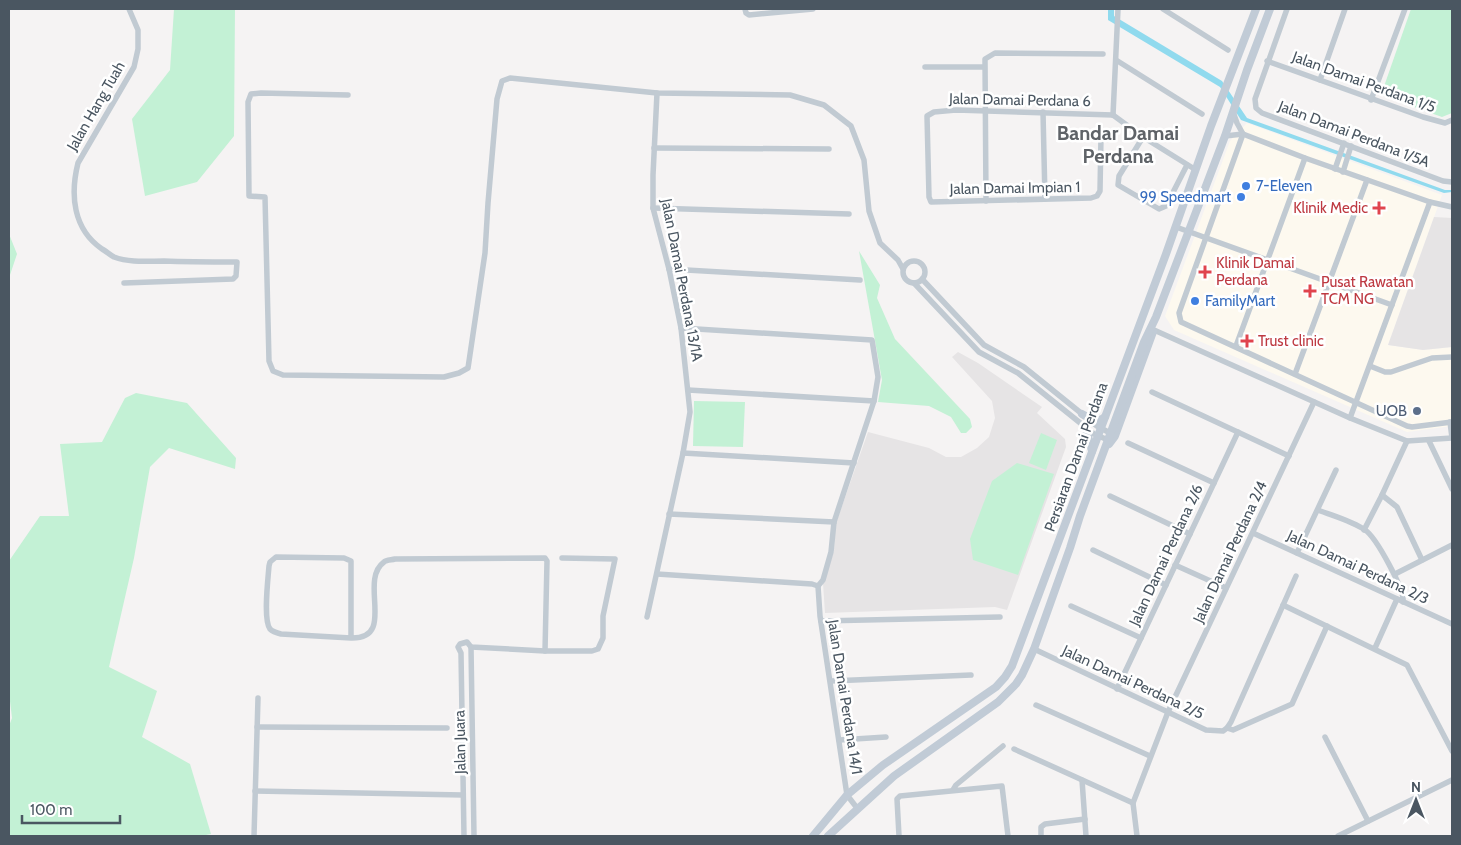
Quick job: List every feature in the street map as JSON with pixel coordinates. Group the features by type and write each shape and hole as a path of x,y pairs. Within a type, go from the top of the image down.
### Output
{"main road":[{"name":"Persiaran Damai Perdana","path":"813,836 847,795 883,765 983,697 1002,682 1012,666 1256,9"},
{"name":"Persiaran Damai Perdana","path":"828,836 894,776 988,710 1016,684 1022,675 1034,649 1104,450 1144,342 1156,317 1225,136 1270,9"},
{"name":"Persiaran Damai Perdana","path":"1104,450 1115,436 1154,330 1156,317"},
{"path":"1082,414 1095,421 1101,421 1105,417"},
{"path":"1084,426 1088,432 1092,452"},
{"path":"983,697 978,704 982,709 988,710"}],"street":[{"name":"Jalan Hang Tuah","path":"124,283 233,279 236,276 237,262 132,261 114,257 85,234 76,216 74,177 78,163 134,67 138,49 138,30 129,9"},
{"path":"745,11 749,15 754,15 813,9"},
{"path":"1118,9 1113,115 1143,137 1196,170"},
{"path":"1163,9 1228,50"},
{"path":"1268,61 1287,9"},
{"path":"1320,80 1346,9"},
{"path":"1372,100 1406,9"},
{"path":"986,201 985,59 995,53 1103,54"},
{"path":"1116,60 1202,114"},
{"name":"Jalan Damai Perdana 1/5","path":"1268,61 1372,100 1445,123 1452,120"},
{"name":"Jalan Damai Perdana 1/5A","path":"1268,61 1255,99 1256,108 1262,113 1344,146 1442,181 1452,177"},
{"path":"925,67 984,67"},
{"path":"348,95 260,92 251,94 248,102 249,196 265,197 269,362 274,372 283,375 444,377 459,373 468,368 485,253 497,100 502,82 510,78 657,93 790,95 824,105 851,126 864,160 871,219 880,243 898,260 904,269 905,278 914,282 979,352 1018,373 1084,426 1109,437"},
{"name":"Jalan Damai Perdana 13/1A","path":"647,617 683,453 690,412 681,328 669,269 653,208 657,93"},
{"name":"Jalan Damai Perdana 6","path":"931,202 929,197 927,116 934,112 986,110 1113,115"},
{"path":"1043,112 1045,199"},
{"path":"1154,330 1350,418 1407,440 1452,438 1451,422 1407,426 1181,322 1179,313 1244,134 1233,112"},
{"path":"1225,136 1244,134 1343,172 1430,202 1452,207"},
{"name":"Jalan Damai Impian 1","path":"931,202 1091,198 1097,196 1100,190 1101,136"},
{"path":"1143,137 1118,176 1118,185 1159,209 1166,206 1187,165"},
{"path":"1335,169 1344,146"},
{"path":"654,148 830,149"},
{"path":"1343,172 1350,148"},
{"path":"1236,346 1305,158"},
{"path":"1295,374 1367,180"},
{"path":"1442,181 1452,182"},
{"path":"1350,418 1430,202"},
{"path":"653,208 849,214"},
{"path":"1176,227 1392,306"},
{"path":"898,260 919,262 923,267 922,279"},
{"path":"904,269 909,262"},
{"path":"669,269 860,280"},
{"path":"914,282 922,279"},
{"path":"922,279 984,345 1024,367 1082,414 1099,433"},
{"path":"657,574 812,584 818,586 823,580 831,552 834,522 874,401 878,377 872,340 681,328"},
{"path":"1370,366 1385,372 1398,371 1424,360 1452,356"},
{"path":"688,390 874,401"},
{"path":"1152,392 1289,456"},
{"name":"Jalan Damai Perdana 2/4","path":"1133,802 1168,712 1314,402"},
{"name":"Jalan Damai Perdana 2/6","path":"1117,688 1238,432"},
{"path":"1364,530 1407,440"},
{"path":"1429,440 1452,489"},
{"path":"1128,443 1214,483"},
{"path":"683,453 854,463"},
{"path":"1298,553 1336,470"},
{"path":"1382,495 1397,508 1422,560"},
{"path":"1110,496 1190,534"},
{"path":"1318,510 1364,530 1371,536 1394,574 1403,596 1403,602"},
{"path":"669,514 834,522"},
{"name":"Jalan Damai Perdana 2/3","path":"1252,533 1452,624"},
{"path":"1394,574 1452,545"},
{"path":"1092,550 1166,584"},
{"path":"351,638 351,561 344,558 276,557 272,559 269,566 267,616 270,628 274,632 281,634 351,638 365,638 370,634 374,616 374,581 378,570 384,562 395,559 543,558 547,561 545,651"},
{"path":"471,647 469,653 464,655 458,647 460,644 467,642 471,647 545,651 592,651 598,649 603,638 603,616 615,559 562,558"},
{"path":"1175,565 1226,588"},
{"path":"1296,576 1225,729 1234,730 1292,704 1327,626"},
{"name":"Jalan Damai Perdana 14/1","path":"818,586 821,621 847,795 857,808"},
{"path":"1375,648 1397,599"},
{"path":"1283,605 1407,665 1452,751"},
{"path":"1071,606 1141,638"},
{"path":"821,621 1000,617"},
{"name":"Jalan Juara","path":"471,647 474,836"},
{"name":"Jalan Damai Perdana 2/5","path":"1034,649 1206,730 1225,729"},
{"name":"Jalan Juara","path":"461,653 464,836"},
{"path":"831,680 971,675"},
{"path":"254,836 258,698"},
{"path":"1036,705 1150,756"},
{"path":"257,727 447,728"},
{"path":"840,740 886,737"},
{"path":"1325,737 1368,821"},
{"path":"953,790 956,785 1003,746"},
{"path":"1014,750 1133,802 1136,836"},
{"path":"1082,780 1086,836"},
{"path":"1338,836 1452,780"},
{"path":"899,836 897,799 900,796 1002,786 1008,836"},
{"path":"255,791 463,795"},
{"path":"1040,833 1044,824 1049,822 1085,819"}],"shaded area":[{"path":"1247,123 1442,195 1388,345 1423,350 1452,347 1452,426 1407,432 1174,330 1165,316 1230,141"},
{"path":"1434,217 1452,218 1452,347 1423,350 1388,345"},
{"path":"958,352 978,363 1042,407 1037,413 1065,439 1066,447 1007,610 995,607 825,613 823,583 834,551 835,526 868,432 929,448 946,457 961,457 977,448 989,437 995,418 992,401 952,357"}],"green space":[{"path":"174,9 235,9 234,136 197,182 145,196 132,119 170,70"},
{"path":"1411,9 1452,9 1452,113 1442,117 1381,95"},
{"path":"9,234 17,254 9,278"},
{"path":"859,251 880,285 877,298 895,339 970,419 972,427 966,433 961,433 951,417 929,406 878,402 882,380"},
{"path":"136,393 187,403 236,458 235,469 169,448 150,467 134,558 109,667 157,691 142,737 190,764 211,834 201,836 9,836 9,726 12,718 9,693 9,561 40,516 69,516 60,444 102,442 125,398"},
{"path":"694,401 745,402 743,447 693,446"},
{"path":"1041,433 1057,440 1046,470 1029,463"},
{"path":"1017,463 1054,474 1018,575 973,560 970,539 992,481"}],"water":[{"path":"1108,9 1114,9 1114,16 1222,81 1247,118 1445,190 1452,190 1452,192 1444,193 1241,120 1220,87 1108,20"}],"place":[{"name":"7-Eleven","path":"1246,186"},
{"name":"99 Speedmart","path":"1241,197"},
{"name":"Klinik Medic","path":"1379,208"},
{"name":"Klinik Damai Perdana","path":"1205,272"},
{"name":"Pusat Rawatan TCM NG","path":"1310,291"},
{"name":"FamilyMart","path":"1195,301"},
{"name":"Trust clinic","path":"1247,341"},
{"name":"UOB","path":"1417,411"}],"district":[{"name":"Bandar Damai Perdana","path":"1118,144"}]}
